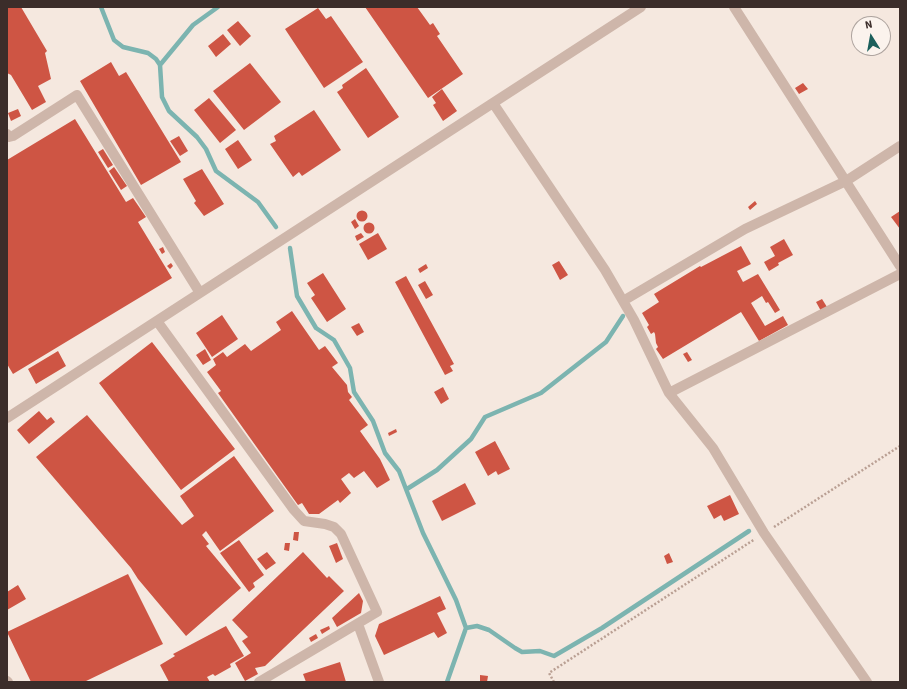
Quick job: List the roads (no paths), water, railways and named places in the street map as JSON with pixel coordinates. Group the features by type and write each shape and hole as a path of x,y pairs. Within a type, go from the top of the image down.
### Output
{"street":[{"path":"7,418 641,7"},
{"path":"734,7 900,266"},
{"path":"7,134 9,137 13,136 77,96 80,98 200,293"},
{"path":"493,103 605,270 623,301 669,393 713,448 764,533 867,682"},
{"path":"623,301 745,229 846,181 900,146"},
{"path":"669,393 900,274"},
{"path":"158,321 304,522 325,524 334,527 341,534 377,612 259,682"},
{"path":"358,624 379,682"}],"waterway":[{"path":"101,7 114,40 123,47 148,53 156,59 160,65 162,97 169,111 197,137 206,149 216,171 258,202 276,227"},
{"path":"160,65 193,25 218,7"},
{"path":"290,248 297,296 316,328 334,340 350,368 354,392 373,421 385,453 399,471 423,533 456,600 466,628 447,682"},
{"path":"407,489 437,470 471,439 485,417 541,393 606,342 623,316"},
{"path":"466,628 477,626 489,630 522,652 540,651 554,656 602,628 749,531"}]}
